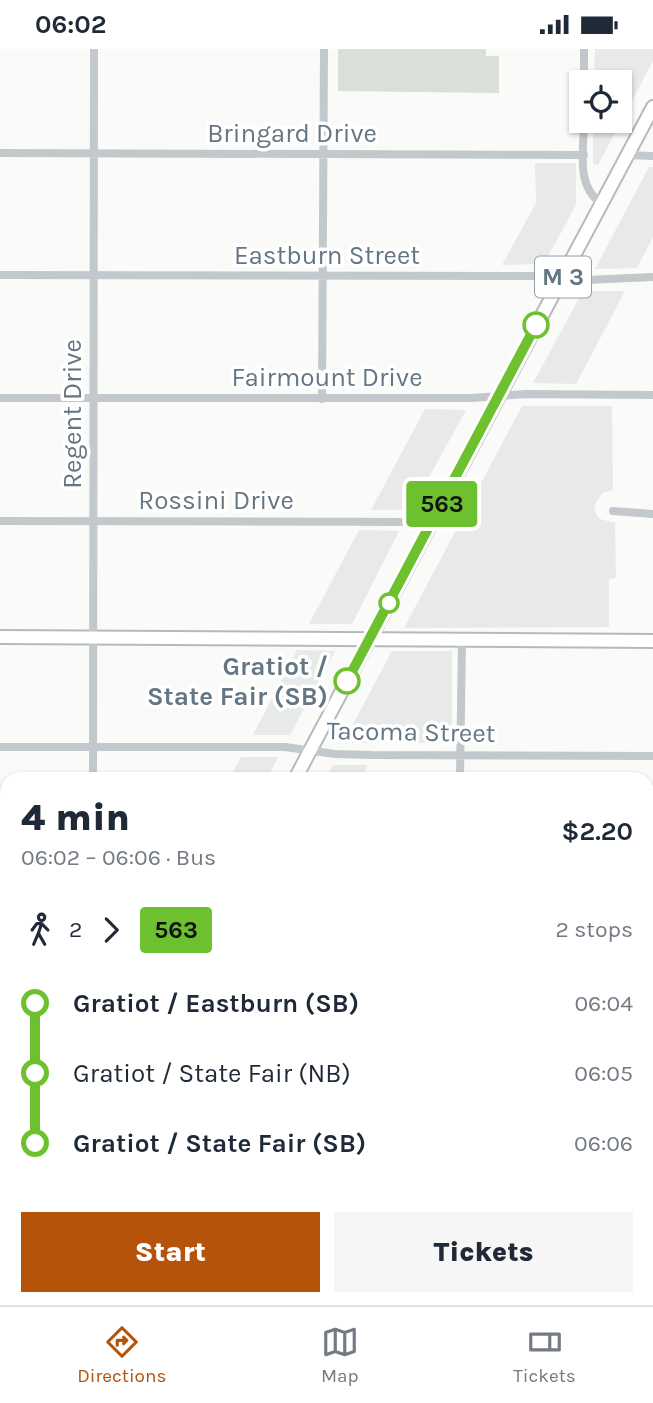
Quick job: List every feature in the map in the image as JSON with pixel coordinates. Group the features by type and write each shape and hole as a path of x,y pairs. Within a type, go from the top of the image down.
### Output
{"main road":[{"name":"M 3","path":"299,772 653,107"},
{"path":"0,637 653,641"}],"street":[{"name":"Regent Drive","path":"93,772 94,49"},
{"path":"322,399 324,49"},
{"path":"584,49 584,70"},
{"path":"584,133 586,189 591,197 602,204"},
{"name":"Bringard Drive","path":"0,153 583,155"},
{"path":"627,155 653,156"},
{"name":"Eastburn Street","path":"0,275 653,278"},
{"name":"Fairmount Drive","path":"0,398 322,399 498,397 526,394 653,395"},
{"path":"612,511 653,514"},
{"name":"Rossini Drive","path":"0,521 432,522"},
{"path":"460,772 462,641"},
{"name":"Tacoma Street","path":"0,747 285,747 371,755 653,756"}],"shaded area":[{"path":"338,49 486,49 486,56 499,56 499,93 338,91"},
{"path":"595,49 653,49 653,61 632,101 632,70 594,70"},
{"path":"593,133 615,133 598,165 593,164"},
{"path":"535,163 576,163 576,205 544,264 502,265 536,203"},
{"path":"649,167 653,167 653,237 637,268 595,269"},
{"path":"583,291 625,291 576,384 533,383"},
{"path":"522,406 612,406 613,490 602,493 594,506 600,519 615,523 616,578 609,579 609,627 404,628"},
{"path":"425,409 466,410 411,510 371,510"},
{"path":"359,530 399,531 352,624 309,624"},
{"path":"297,650 335,651 290,735 253,735"},
{"path":"392,651 452,651 452,743 343,743"},
{"path":"241,757 278,757 270,772 233,772"},
{"path":"333,765 368,765 364,772 329,772"}],"bus line":[{"name":"563","path":"347,681 536,325"}],"place":[{"name":"Gratiot / State Fair (SB)","path":"347,681"}]}
